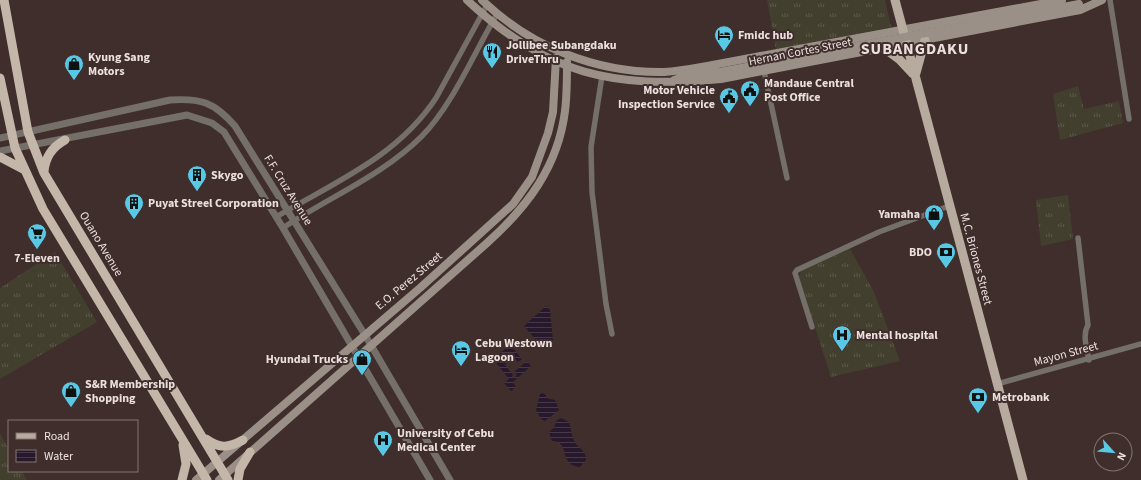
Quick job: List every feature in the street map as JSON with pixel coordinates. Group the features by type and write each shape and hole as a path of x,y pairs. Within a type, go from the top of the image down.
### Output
{"highway":[{"name":"Ouano Avenue","path":"4,0 28,132 44,173 203,438 217,462 224,478"},
{"path":"0,78 15,148 23,169 43,209 205,477"},
{"path":"0,108 3,95"},
{"path":"44,173 46,161 52,150 65,140"},
{"path":"0,157 23,169"},
{"path":"178,433 186,460 182,480"},
{"path":"203,438 222,447 228,447 243,440"},
{"path":"238,480 239,472 250,452"}],"main road":[{"name":"Hernan Cortes Street","path":"467,0 492,23 523,46 567,67 631,82 664,83 721,79 764,71 1080,10 1102,0"},
{"name":"M.C. Briones Street","path":"895,0 949,206 1024,480"},
{"name":"Hernan Cortes Street","path":"664,72 718,64 903,30 1023,4 1062,0"},
{"name":"Hernan Cortes Street","path":"664,83 686,76 720,72 1098,0"},
{"name":"Hernan Cortes Street","path":"485,3 516,29 556,51 618,69 664,72 686,76"},
{"path":"916,77 925,40"},
{"path":"884,48 899,58 916,77"},
{"name":"E.O. Perez Street","path":"196,480 205,477 217,462 480,235 513,204 532,177 553,112 556,51"},
{"name":"E.O. Perez Street","path":"224,478 250,452 507,225 531,197 550,163 560,134 564,112 568,55"},
{"path":"480,235 487,243"}],"street":[{"path":"1110,0 1129,119"},
{"path":"276,217 382,155 400,140 429,109 436,98 482,14 485,3"},
{"path":"283,228 389,165 423,135 446,104 497,14"},
{"path":"764,71 787,178"},
{"path":"602,76 591,147 592,192 606,304 612,334"},
{"name":"F.F. Cruz Avenue","path":"0,138 170,100 192,99 208,102 223,111 235,126 364,334 450,480"},
{"name":"F.F. Cruz Avenue","path":"0,151 65,140 186,115 212,122 224,132 283,228 351,347 430,480"},
{"path":"812,326 795,273 797,270 879,232 949,206"},
{"path":"1078,238 1088,325 1085,329 1085,336 1089,360"},
{"name":"Mayon Street","path":"997,384 1089,360 1141,344"}],"green space":[{"path":"767,0 885,0 891,27 776,50"},
{"path":"1078,86 1084,109 1119,101 1123,123 1060,140 1053,94"},
{"path":"1068,195 1073,239 1041,246 1036,200"},
{"path":"850,249 874,292 900,361 831,377 799,277 801,271"},
{"path":"55,252 97,322 0,379 0,288"},
{"path":"0,434 8,447 8,472 23,472 27,480 0,480"}],"water":[{"path":"546,306 550,310 553,341 545,347 540,345 524,326"},
{"path":"510,345 522,359 518,362 511,354 506,358 509,361 505,365 513,375 511,378 512,379 517,375 514,372 527,361 531,366 513,382 516,387 511,391 504,383 509,379 493,359"},
{"path":"543,393 546,395 546,398 555,400 559,410 545,421 541,419 536,410 540,394"},
{"path":"561,418 569,422 575,442 585,455 586,460 580,467 573,466 569,463 561,445 558,442 552,441 549,432 554,428 556,421"}],"place":[{"name":"Fmidc hub","path":"724,52"},
{"name":"Jollibee Subangdaku DriveThru","path":"492,69"},
{"name":"Kyung Sang Motors","path":"74,81"},
{"name":"Mandaue Central Post Office","path":"750,107"},
{"name":"Motor Vehicle Inspection Service","path":"729,114"},
{"name":"Skygo","path":"197,192"},
{"name":"Puyat Streel Corporation","path":"134,220"},
{"name":"Yamaha","path":"934,231"},
{"name":"7-Eleven","path":"37,250"},
{"name":"BDO","path":"946,269"},
{"name":"Mental hospital","path":"842,352"},
{"name":"Cebu Westown Lagoon","path":"461,367"},
{"name":"Hyundai Trucks","path":"362,376"},
{"name":"S&R Membership Shopping","path":"71,408"},
{"name":"Metrobank","path":"978,414"},
{"name":"University of Cebu Medical Center","path":"383,457"}],"district":[{"name":"SUBANGDAKU","path":"915,49"}]}
